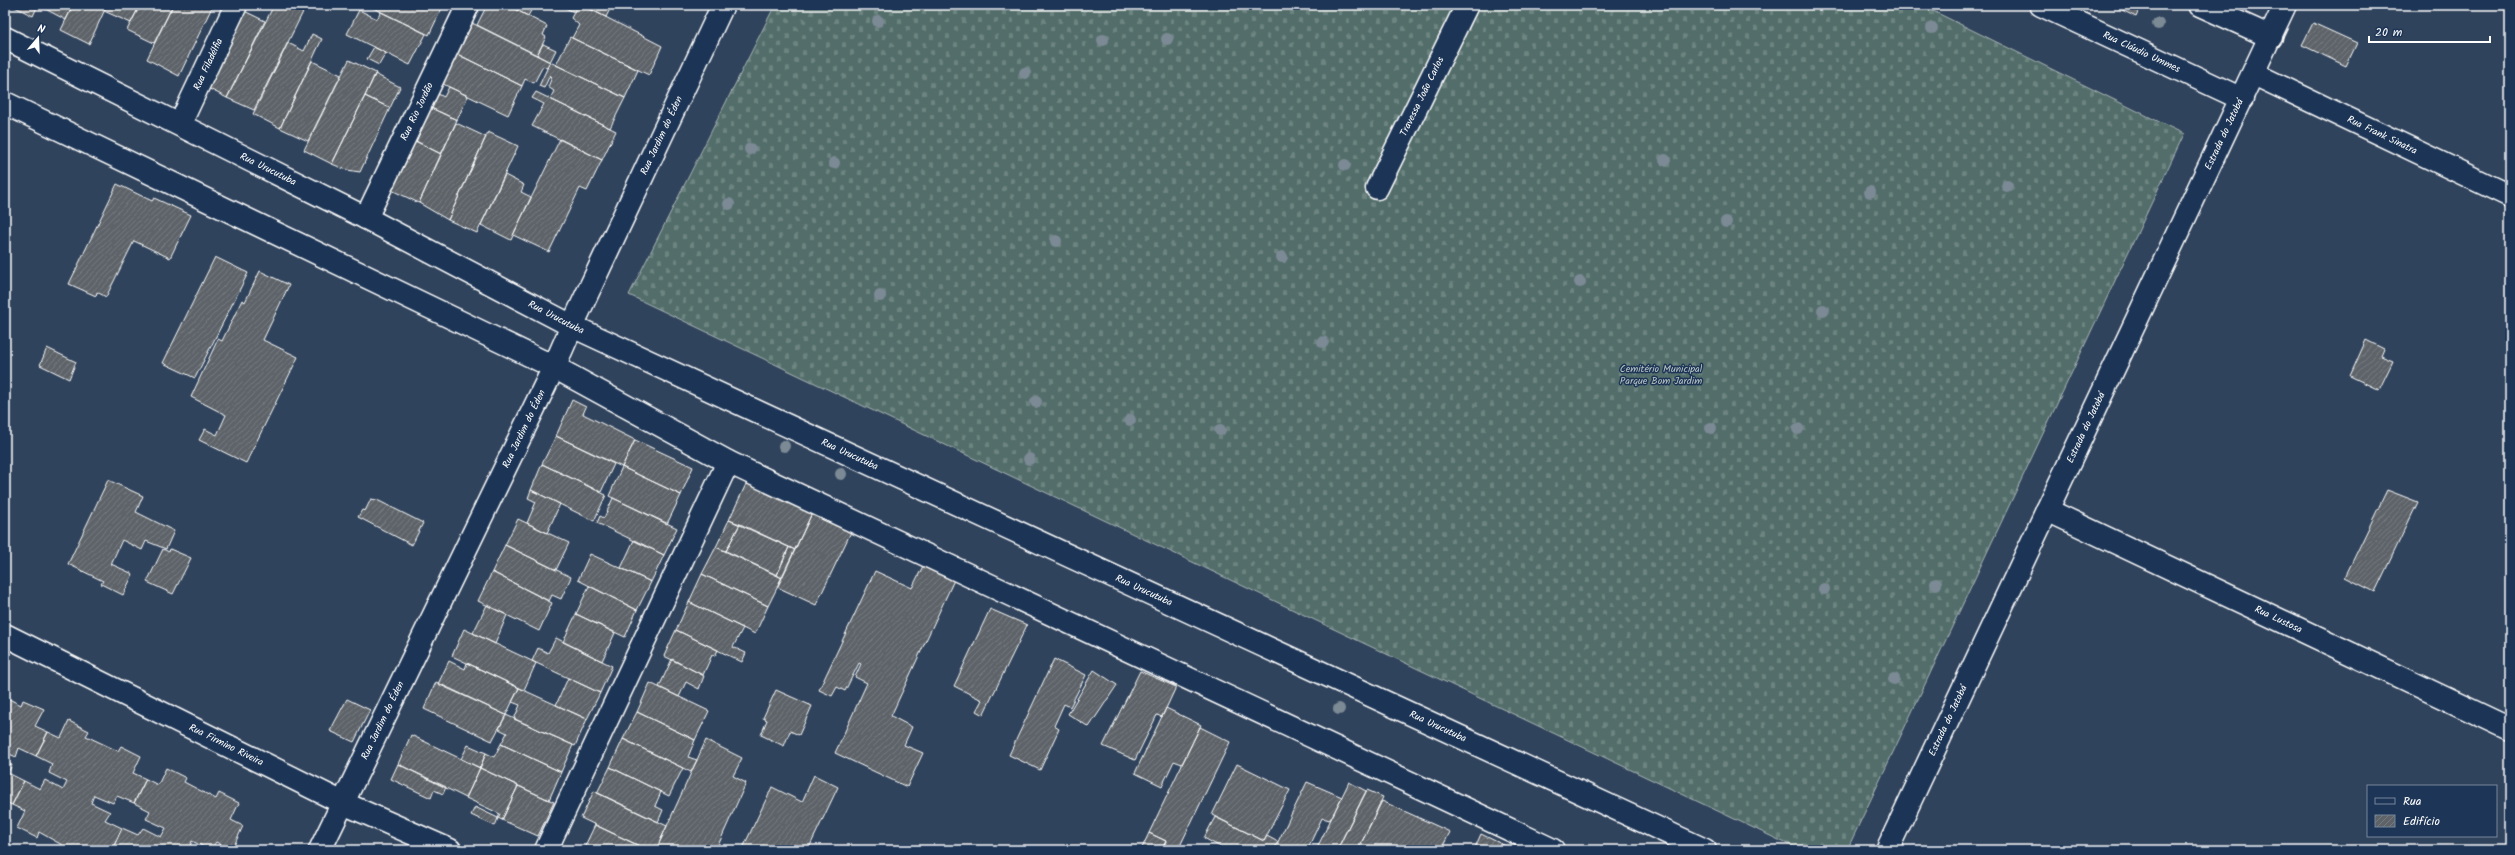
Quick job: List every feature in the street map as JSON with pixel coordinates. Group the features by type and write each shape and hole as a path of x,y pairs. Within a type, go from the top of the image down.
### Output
{"street":[{"name":"Rua Filadélfia","path":"180,124 236,5"},
{"name":"Rua Rio Jordão","path":"366,218 468,5"},
{"name":"Rua Jardim do Éden","path":"320,850 554,367 724,5"},
{"name":"Travessa João Carlos","path":"1377,188 1468,5"},
{"name":"Rua Cláudio Ummes","path":"2041,5 2242,99"},
{"path":"2200,5 2271,37"},
{"name":"Estrada do Jatobá","path":"1888,850 2047,510 2254,74 2285,5"},
{"name":"Rua Urucutuba","path":"5,38 366,218 572,326 1705,850"},
{"name":"Rua Frank Sinatra","path":"2254,74 2510,196"},
{"path":"5,103 554,367 728,462 1554,850"},
{"path":"546,850 728,462"},
{"name":"Rua Lustosa","path":"2047,510 2510,729"},
{"name":"Rua Firmino Riveira","path":"5,635 343,803 450,850"}],"green space":[{"name":"Cemitério Municipal Parque Bom Jardim","path":"775,5 1921,5 2184,134 1847,850 1800,850 629,295"}],"building":[{"path":"16,5 38,5 33,16 15,7"},
{"path":"38,5 73,5 66,20"},
{"path":"73,5 107,5 89,44 61,30"},
{"path":"107,5 140,5 131,23 104,11"},
{"path":"140,5 173,5 154,43 127,30"},
{"path":"173,5 213,5 179,76 147,59"},
{"path":"274,5 287,5 303,12 254,110 227,98"},
{"path":"287,5 299,5 305,8 303,12"},
{"path":"367,5 436,5 442,8 429,35"},
{"path":"487,5 507,5 547,26 543,35 546,37 537,55 477,25"},
{"path":"507,5 534,5 528,16"},
{"path":"559,5 578,5 574,12"},
{"path":"578,5 582,5 662,46 649,75 572,38 579,25 571,18"},
{"path":"582,5 612,5 606,17"},
{"path":"2112,5 2141,5 2136,17"},
{"path":"238,8 265,21 227,98 200,84"},
{"path":"359,10 377,19 381,12 426,34 410,65 347,34"},
{"path":"472,23 550,62 547,68 543,66 534,83 525,79 522,86 457,54"},
{"path":"2313,23 2357,43 2346,66 2302,45"},
{"path":"312,34 322,39 280,128 253,114 288,43 304,51"},
{"path":"570,37 638,70 625,98 556,65"},
{"path":"543,44 556,50 550,62 537,55"},
{"path":"374,47 386,53 379,65 367,59"},
{"path":"457,54 522,86 508,115 443,84"},
{"path":"349,60 376,73 332,164 304,150"},
{"path":"312,61 341,75 308,141 280,128"},
{"path":"550,62 625,98 610,128 550,99 554,91 548,87 552,77 550,75 544,88 539,86"},
{"path":"375,74 400,87 390,108 365,96"},
{"path":"449,87 468,96 457,120 431,108 438,94 444,97"},
{"path":"536,92 616,131 602,160 532,126 544,104 532,98"},
{"path":"365,96 390,108 360,172 347,170 332,164"},
{"path":"431,108 457,120 441,154 416,141"},
{"path":"456,123 486,137 448,220 419,203"},
{"path":"488,132 518,146 477,233 448,220"},
{"path":"560,139 602,160 587,191 580,188 549,252 513,235"},
{"path":"413,140 441,154 419,203 385,187"},
{"path":"505,175 524,185 521,192 531,197 511,240 481,225"},
{"path":"117,184 152,201 154,198 191,215 170,258 134,241 106,297 97,292 96,296 69,284"},
{"path":"215,257 248,273 195,378 163,363"},
{"path":"260,271 289,285 263,340 298,357 246,463 199,440 205,429 217,435 226,415 191,397 218,339 222,341 242,300 245,302"},
{"path":"2366,340 2384,349 2381,356 2393,361 2379,390 2350,376"},
{"path":"47,348 76,362 69,379 40,365"},
{"path":"572,400 586,407 583,414 635,440 622,467 556,436"},
{"path":"556,436 614,464 601,492 542,464"},
{"path":"635,440 693,467 681,495 622,467"},
{"path":"542,464 606,495 594,521 531,490"},
{"path":"622,467 681,495 667,524 609,496"},
{"path":"108,480 143,496 136,512 174,531 166,549 146,541 142,550 122,540 111,564 133,574 123,595 101,584 103,581 68,564"},
{"path":"748,480 813,511 795,550 729,520"},
{"path":"531,490 560,504 547,533 527,523 536,502 528,498"},
{"path":"2387,490 2418,502 2375,592 2345,577"},
{"path":"613,498 677,528 664,555 597,523 600,516 604,518"},
{"path":"371,499 377,500 423,523 412,545 358,517 362,510 365,511"},
{"path":"813,511 852,530 816,605 777,587"},
{"path":"518,519 569,543 556,570 505,545"},
{"path":"729,520 740,524 726,551 716,547"},
{"path":"740,524 789,547 777,575 726,551"},
{"path":"634,540 664,555 651,582 621,568"},
{"path":"505,545 571,577 561,599 552,595 549,601 492,572"},
{"path":"716,547 782,578 768,606 702,574"},
{"path":"789,547 795,550 782,578 777,575"},
{"path":"163,549 169,552 170,549 191,558 173,594 147,582"},
{"path":"590,554 651,582 637,610 578,580"},
{"path":"923,566 954,580 891,716 912,727 904,745 923,753 907,787 835,753 867,683 855,677 861,664 859,663 845,691 837,687 832,696 819,690 875,571 912,588"},
{"path":"492,572 552,603 539,631 478,601"},
{"path":"702,574 768,606 755,634 689,602"},
{"path":"589,586 637,610 625,637 576,614"},
{"path":"689,602 743,628 733,647 746,653 742,662 676,630"},
{"path":"487,605 507,615 495,644 473,633"},
{"path":"990,609 1027,625 983,715 976,711 982,700 954,686"},
{"path":"576,614 615,633 602,661 563,642"},
{"path":"464,629 536,663 524,690 452,656"},
{"path":"676,630 718,650 715,656 712,655 703,675 664,656"},
{"path":"556,638 612,666 600,693 532,661 538,648 548,653"},
{"path":"672,659 704,676 699,689 686,682 679,697 659,687"},
{"path":"1054,659 1086,675 1070,707 1064,704 1054,726 1059,729 1040,770 1009,755"},
{"path":"449,661 465,669 467,663 519,688 506,715 438,684"},
{"path":"1094,670 1117,685 1089,727 1068,714"},
{"path":"1140,671 1176,687 1162,717 1157,715 1135,760 1103,746"},
{"path":"568,678 600,693 587,719 556,705"},
{"path":"436,682 506,715 492,741 424,709"},
{"path":"650,683 709,711 695,740 637,712"},
{"path":"519,688 587,719 575,746 514,719 520,705 512,702"},
{"path":"776,690 812,706 799,735 790,731 784,746 761,735 767,720 763,718"},
{"path":"5,697 21,705 23,700 44,709 35,726 48,732 36,756 19,748 16,757 5,752"},
{"path":"347,699 370,710 354,742 330,731"},
{"path":"1166,708 1201,725 1182,764 1174,761 1162,786 1135,773"},
{"path":"637,712 695,740 688,757 697,760 691,772 623,739"},
{"path":"506,715 573,745 561,772 501,744 507,733 499,729"},
{"path":"69,721 89,731 86,736 118,751 121,746 141,756 133,773 146,779 134,803 117,796 113,803 94,795 91,803 110,812 105,820 122,828 112,850 98,846 96,850 71,850 39,832 37,838 17,828 25,811 12,805 24,781 40,789 45,780 63,790 67,782 49,773 52,764 36,756 48,732 61,738"},
{"path":"1200,727 1230,742 1178,850 1165,850 1162,849 1166,841 1149,833"},
{"path":"411,735 480,768 466,798 398,764"},
{"path":"623,739 683,768 669,796 610,767"},
{"path":"706,740 742,758 733,776 746,783 716,850 656,850"},
{"path":"501,744 561,772 549,800 480,768 486,753 494,757"},
{"path":"468,745 486,753 480,768 461,759"},
{"path":"5,762 12,765 8,773 24,781 12,805 5,802"},
{"path":"398,764 446,787 443,794 434,790 431,798 391,779"},
{"path":"1237,764 1290,790 1264,841 1212,815"},
{"path":"610,767 661,792 655,806 663,810 658,822 597,793"},
{"path":"166,768 186,778 184,782 216,799 219,793 239,803 231,820 243,826 232,850 216,842 210,850 192,841 189,850 112,850 122,828 138,835 143,828 161,837 166,828 146,819 150,811 134,803 146,779 158,785"},
{"path":"480,768 518,786 502,820 498,818 500,814 466,798"},
{"path":"814,775 838,787 808,850 742,850 772,787 802,802"},
{"path":"1307,782 1342,797 1330,820 1322,818 1307,850 1274,850"},
{"path":"1349,782 1366,791 1337,850 1316,850"},
{"path":"518,786 554,802 538,836 502,820"},
{"path":"1367,790 1383,797 1358,850 1337,850"},
{"path":"594,791 667,826 656,850 648,850 581,818"},
{"path":"1382,801 1450,832 1441,850 1358,850"},
{"path":"475,807 498,818 495,826 471,815"},
{"path":"1215,817 1264,841 1267,836 1278,842 1274,850 1226,850 1204,838"},
{"path":"595,825 648,850 583,850"},
{"path":"1149,833 1166,841 1162,850 1141,850"},
{"path":"1481,834 1514,850 1474,850"}]}
